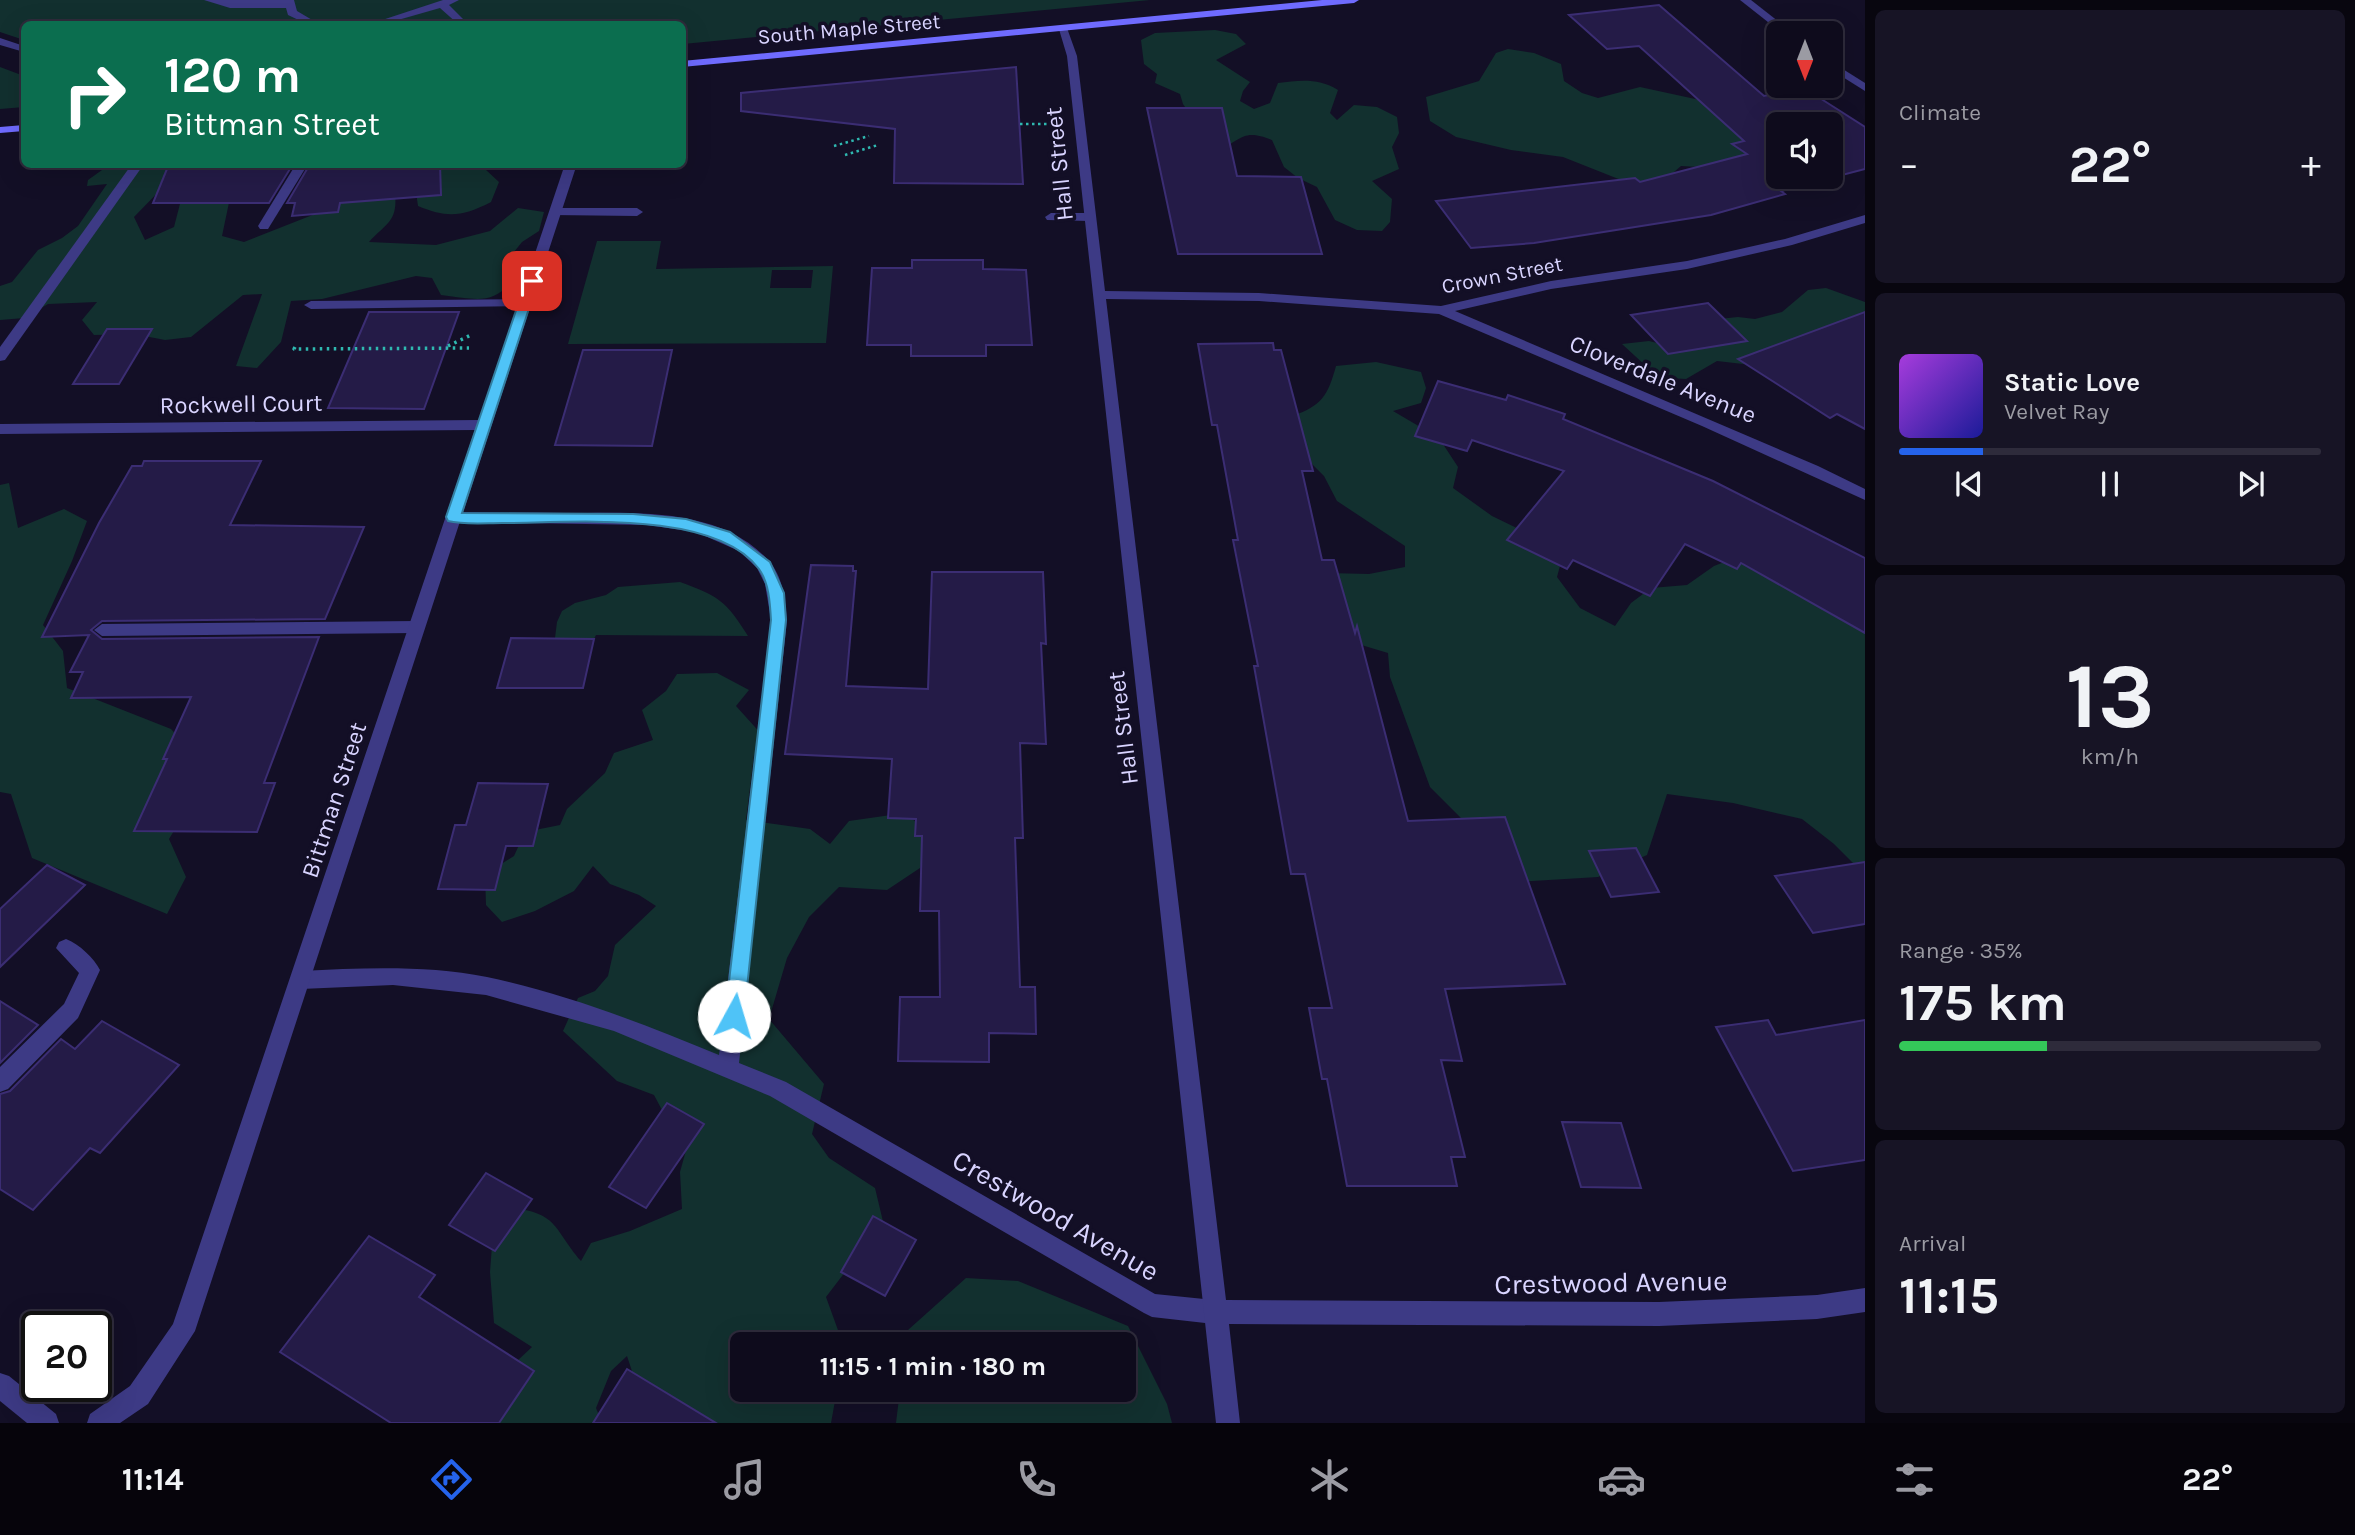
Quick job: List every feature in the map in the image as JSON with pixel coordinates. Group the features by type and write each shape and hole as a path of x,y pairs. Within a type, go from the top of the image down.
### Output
{"main road":[{"name":"South Maple Street","path":"686,64 1354,0"},
{"path":"0,130 21,128"}],"street":[{"path":"209,0 230,5 290,3 292,13 308,21"},
{"path":"385,21 454,0"},
{"path":"1745,0 1772,21"},
{"path":"442,4 460,21"},
{"name":"Hall Street","path":"1062,28 1072,56 1228,1423"},
{"path":"0,41 21,48"},
{"path":"1843,73 1865,88"},
{"path":"0,357 135,168"},
{"path":"264,226 300,168"},
{"name":"Bittman Street","path":"99,1423 139,1395 183,1331 570,168"},
{"path":"555,212 637,212"},
{"path":"1051,217 1089,217"},
{"name":"Crown Street","path":"1099,295 1259,297 1441,310 1551,285 1687,265 1788,242 1865,219"},
{"path":"311,305 524,303"},
{"name":"Cloverdale Avenue","path":"1441,310 1576,369 1715,424 1865,495"},
{"name":"Rockwell Court","path":"0,429 483,425"},
{"path":"453,517 633,519 686,524 724,536 765,566 777,593 779,620 728,1069"},
{"path":"102,630 417,627"},
{"path":"0,1082 71,1011 90,970 66,948"},
{"name":"Crestwood Avenue","path":"301,980 393,976 486,986 617,1022 778,1089 1152,1305 1214,1312 1659,1314 1817,1307 1865,1300"},
{"path":"0,1385 47,1423"}],"path":[{"path":"1020,124 1047,124"},
{"path":"834,146 869,136"},
{"path":"845,155 878,145"},
{"path":"445,348 475,333"},
{"path":"295,347 294,349 469,348"}],"green space":[{"path":"0,0 1150,0 686,44 686,21 21,21 21,39 0,32"},
{"path":"1215,30 1236,34 1246,44 1216,60 1250,82 1240,101 1254,109 1270,103 1278,83 1309,81 1324,83 1338,90 1330,113 1337,120 1354,105 1377,107 1397,117 1399,133 1392,147 1399,169 1372,181 1392,199 1390,222 1382,231 1357,230 1335,220 1317,187 1298,178 1284,167 1272,140 1248,135 1216,152 1183,104 1180,94 1155,83 1157,74 1144,64 1141,40 1155,33"},
{"path":"1508,49 1534,53 1561,64 1564,81 1582,93 1598,98 1640,87 1709,102 1766,135 1766,140 1736,169 1681,166 1667,178 1648,184 1621,180 1563,157 1511,150 1456,137 1430,121 1426,97 1479,81 1496,53"},
{"path":"0,67 21,75 21,107 0,109"},
{"path":"105,168 256,168 231,193 222,236 244,242 343,203 340,185 395,194 392,217 369,242 436,245 490,231 518,208 544,212 539,231 522,242 514,252 525,268 497,294 480,299 441,295 432,278 416,276 322,299 291,301 281,342 257,368 236,366 262,294 243,295 191,337 165,340 134,334 94,335 82,320 97,302 48,304 24,318 0,320 0,286 12,282 38,250 78,226 107,184 87,186 88,180","holes":["170,180 182,196 174,227 145,240 134,217"]},
{"path":"429,168 487,168 486,170 499,182 491,202 463,213 438,213 418,206 416,192"},
{"path":"597,241 661,241 656,269 833,266 826,343 568,344","holes":["772,270 813,270 811,288 770,288"]},
{"path":"1826,288 1865,302 1865,359 1764,359 1743,364 1717,361 1686,379 1669,378 1647,367 1622,344 1649,341 1673,347 1719,319 1755,319 1782,312 1808,290"},
{"path":"1376,362 1421,372 1426,388 1421,403 1393,411 1439,438 1458,467 1453,488 1492,516 1548,543 1561,562 1557,577 1580,608 1615,626 1631,603 1651,588 1687,585 1714,566 1750,552 1865,617 1865,875 1834,844 1802,819 1733,803 1667,794 1647,855 1598,877 1514,882 1464,821 1430,787 1390,677 1388,653 1358,644 1327,573 1369,574 1405,567 1405,546 1337,501 1324,476 1294,446 1292,416 1310,408 1322,398 1330,385 1336,366"},
{"path":"9,483 18,528 64,509 87,521 43,625 63,651 67,688 171,729 202,764 189,806 169,839 186,877 167,914 32,858 11,794 0,792 0,485"},
{"path":"680,582 704,591 720,601 734,615 748,636 596,635 594,639 555,638 562,611 575,603 606,595 618,587"},
{"path":"717,673 749,690 736,706 774,748 754,755 746,820 810,829 830,844 849,821 905,813 923,828 926,846 920,868 887,890 839,887 809,917 787,958 769,1019 824,1084 812,1134 829,1158 875,1188 886,1234 855,1259 826,1297 839,1332 730,1332 730,1402 835,1402 831,1423 656,1423 642,1401 627,1356 611,1371 596,1408 602,1423 487,1423 500,1377 532,1347 494,1323 490,1272 493,1232 514,1208 540,1214 554,1225 581,1261 591,1243 630,1231 682,1209 680,1172 690,1136 670,1125 654,1095 617,1081 563,1031 578,998 595,991 608,976 615,945 656,906 639,895 610,884 593,866 574,891 535,911 502,922 486,905 485,874 514,856 525,832 560,825 567,809 605,773 614,753 653,740 642,710 666,691 677,674"},
{"path":"966,1278 1018,1281 1128,1326 1131,1332 908,1332"},
{"path":"1136,1342 1167,1404 1172,1423 896,1423 899,1402 1136,1402"}],"building":[{"path":"1659,5 1766,98 1820,98 1842,112 1766,112 1766,189 1789,189 1781,191 1785,194 1711,215 1534,243 1471,248 1436,201 1635,178 1640,182 1747,154 1732,144 1744,141 1639,46 1607,49 1569,15"},
{"path":"1016,67 1023,184 894,183 895,129 741,111 741,93"},
{"path":"1147,108 1222,108 1237,176 1301,177 1322,254 1178,254"},
{"path":"1843,113 1865,127 1865,169 1843,175"},
{"path":"167,168 291,168 269,203 153,203"},
{"path":"308,168 440,168 441,195 340,203 338,212 292,216 295,203 287,203"},
{"path":"912,260 983,260 983,269 1026,270 1032,345 986,345 986,356 911,356 911,345 867,345 872,268 912,268"},
{"path":"1708,303 1747,341 1668,354 1631,315"},
{"path":"369,312 459,312 424,409 328,408"},
{"path":"1865,312 1865,429 1837,414 1830,418 1738,359"},
{"path":"107,329 152,329 119,384 73,384"},
{"path":"1273,343 1274,350 1281,350 1313,471 1302,471 1322,560 1334,560 1355,633 1357,626 1408,821 1505,817 1565,984 1445,989 1462,1061 1441,1060 1465,1157 1451,1157 1457,1186 1347,1186 1327,1079 1322,1079 1309,1008 1332,1008 1305,874 1291,874 1254,666 1258,666 1233,540 1238,540 1217,425 1212,425 1198,344"},
{"path":"583,350 672,350 652,446 555,445"},
{"path":"1438,381 1506,400 1508,395 1565,414 1563,419 1713,481 1865,558 1865,633 1741,563 1737,569 1685,544 1650,596 1573,560 1567,569 1507,540 1564,471 1472,440 1467,451 1415,436"},
{"path":"144,461 261,461 230,525 364,527 325,619 102,621 91,630 102,639 319,637 264,783 275,783 257,832 134,831 167,759 163,759 191,697 71,698 83,672 70,672 89,635 42,637 99,523 132,466 142,466"},
{"path":"811,565 853,566 853,571 856,571 846,686 928,689 932,572 1043,572 1046,644 1041,643 1046,744 1020,743 1023,838 1015,838 1020,987 1035,987 1036,1034 989,1033 989,1062 898,1061 900,997 940,997 939,911 920,911 922,836 915,836 916,819 888,818 892,759 785,754"},
{"path":"511,638 594,639 583,688 497,688"},
{"path":"478,783 548,784 533,846 506,846 495,890 438,889 455,825 466,825"},
{"path":"1636,848 1659,892 1611,897 1589,851"},
{"path":"1865,862 1865,924 1813,933 1775,876"},
{"path":"47,865 85,885 0,967 0,909"},
{"path":"0,1001 38,1025 0,1063"},
{"path":"1768,1020 1776,1035 1865,1020 1865,1160 1793,1171 1716,1027"},
{"path":"102,1021 179,1065 100,1153 90,1148 33,1210 0,1189 0,1094 10,1091 61,1039 75,1049"},
{"path":"667,1103 704,1124 646,1208 609,1187"},
{"path":"1562,1122 1621,1123 1641,1188 1581,1187"},
{"path":"486,1173 532,1199 495,1251 449,1225"},
{"path":"873,1216 916,1240 885,1296 841,1272"},
{"path":"369,1236 435,1275 419,1297 534,1371 499,1423 391,1423 280,1352"},
{"path":"627,1369 716,1423 593,1423"}],"route":[{"path":"532,281 453,517 633,519 686,524 724,536 744,548 765,566 777,593 779,620 734,1016"}]}
